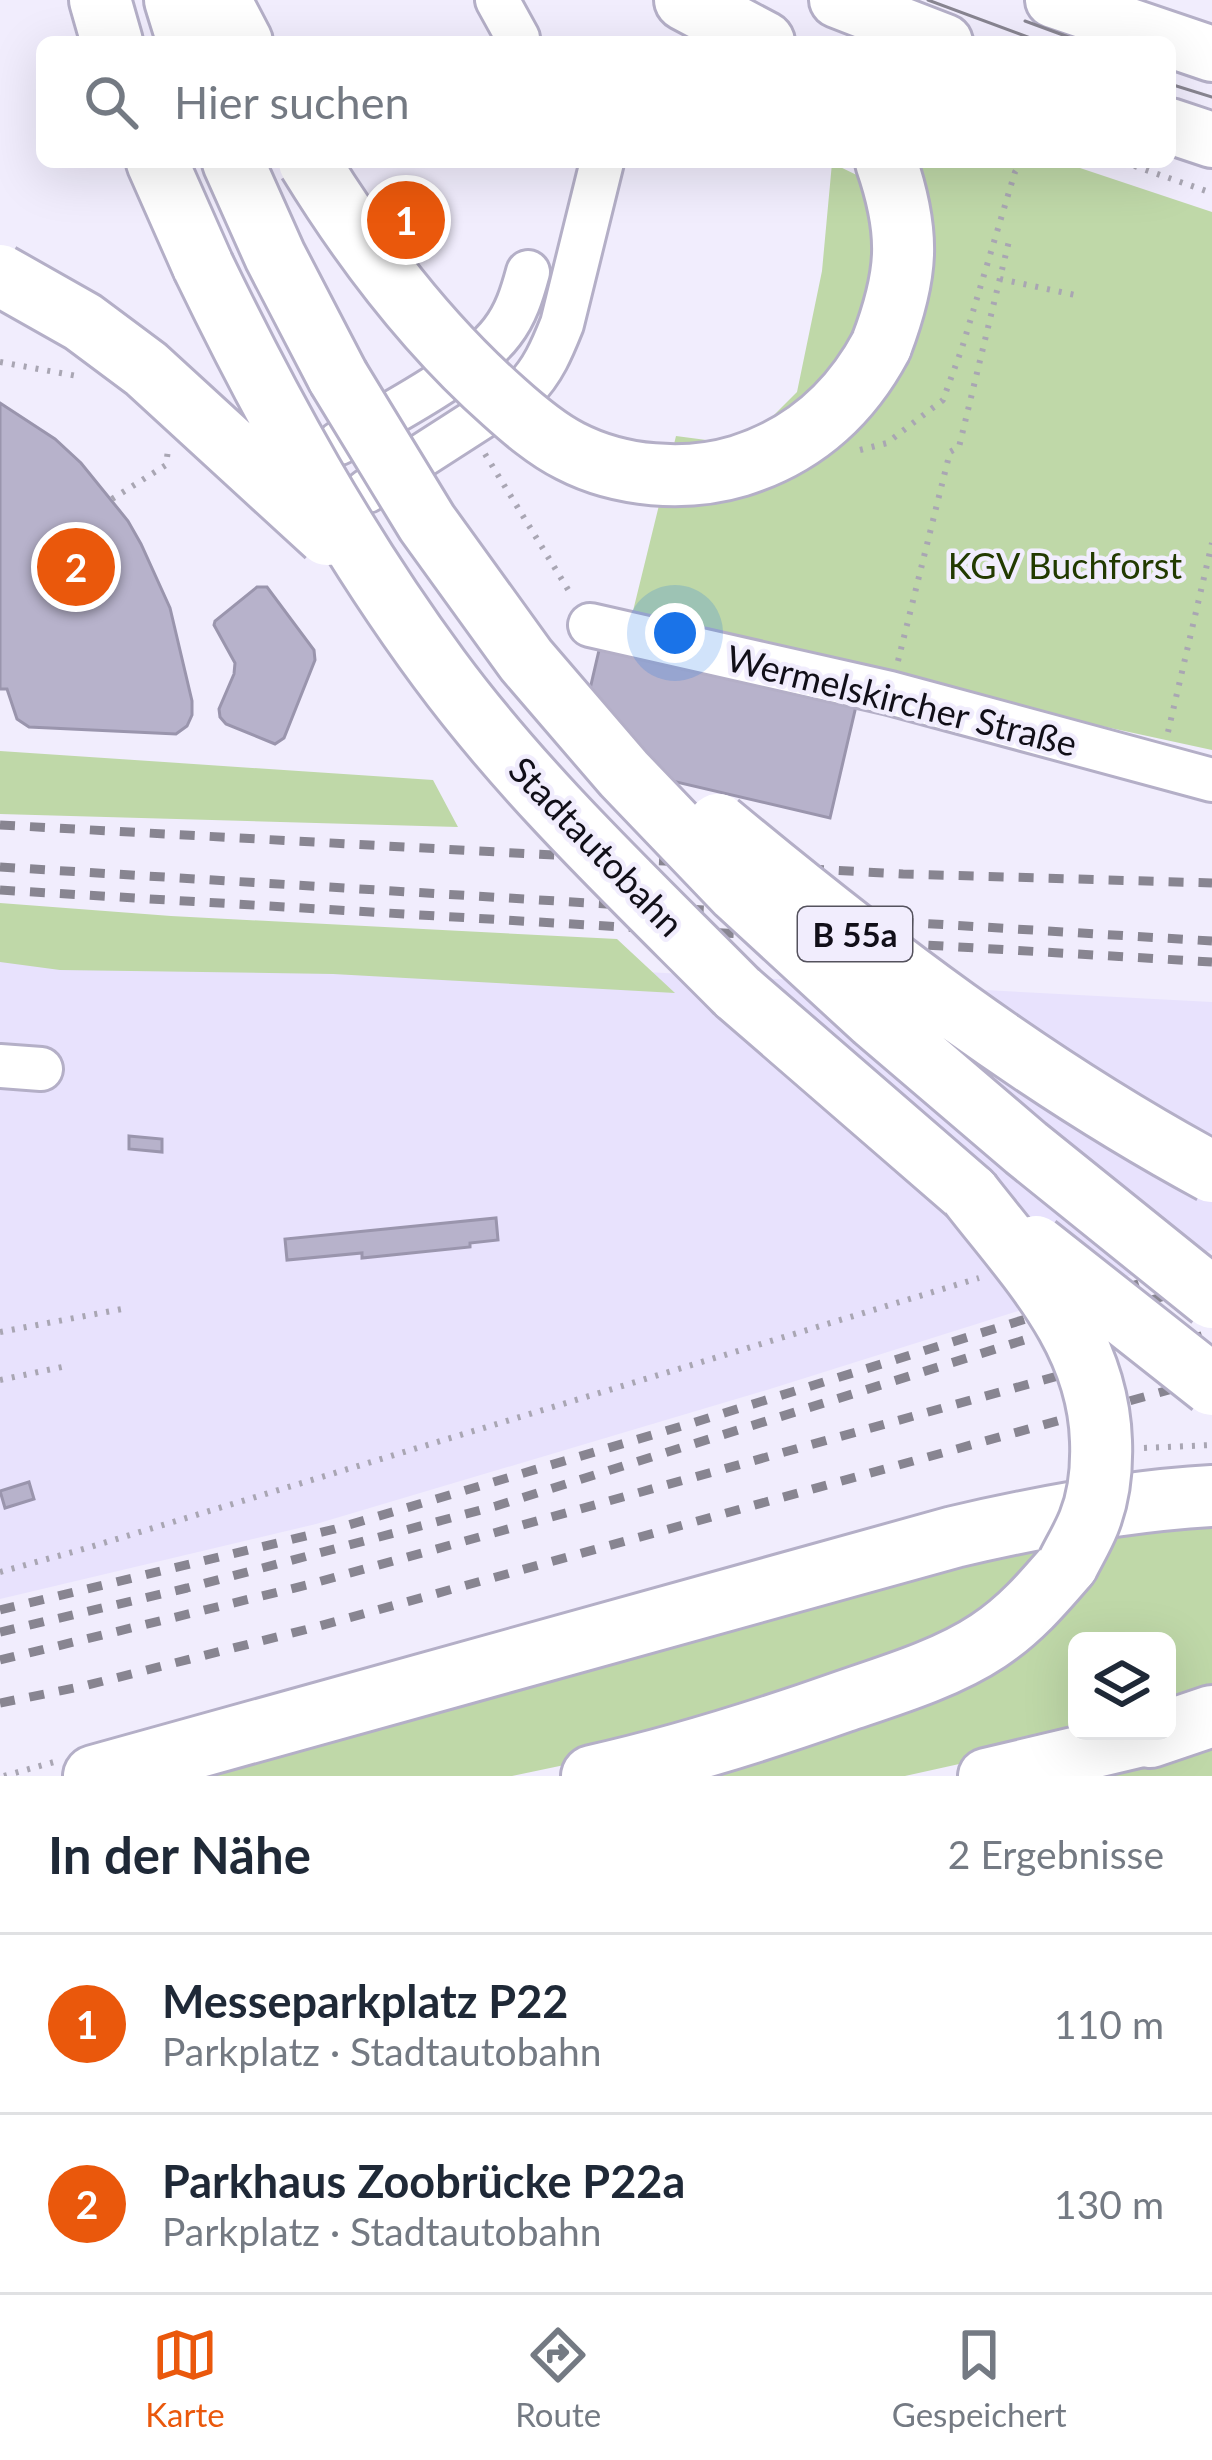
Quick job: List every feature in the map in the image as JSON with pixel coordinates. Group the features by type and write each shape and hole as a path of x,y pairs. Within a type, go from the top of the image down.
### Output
{"highway":[{"path":"100,0 110,36"},
{"path":"175,0 186,36"},
{"path":"220,0 239,36"},
{"path":"685,0 753,36"},
{"name":"Stadtautobahn","path":"160,168 265,392 369,569 441,672 503,748 586,841 737,992 970,1194 1212,1385"},
{"name":"Stadtautobahn","path":"236,168 275,256 379,447 427,523 526,660 624,773 788,941 1026,1148 1212,1298"},
{"path":"313,168 398,290 477,379 527,423 570,452 604,464 678,476 723,471 788,445 824,421 852,393 881,346 904,269 904,233 888,168"},
{"path":"0,275 83,322 146,369 298,512 369,569"},
{"name":"B 55a","path":"526,660 613,719 701,810 980,1028 1159,1144 1212,1172"},
{"path":"592,1776 757,1732 933,1668 986,1643 1032,1607 1068,1564 1090,1521 1102,1470 1093,1379 1058,1308 970,1194"},
{"path":"94,1776 954,1537 1091,1509 1212,1496"},
{"path":"1176,1728 1212,1716"},
{"path":"1176,1733 1212,1728"}],"main road":[{"path":"837,0 930,36"},
{"path":"1053,0 1159,36"},
{"path":"1176,42 1212,54"},
{"path":"1176,128 1212,140"},
{"path":"986,1776 1137,1740"}],"street":[{"path":"497,0 517,36"},
{"path":"368,491 524,389 543,367 562,324 601,168"},
{"path":"339,443 452,375 493,344 512,318 528,272"},
{"name":"Wermelskircher Straße","path":"590,625 890,693 1212,780"}],"path":[{"path":"848,454 887,442 943,400 1018,168"},
{"path":"1140,168 1212,193"},
{"path":"890,693 1009,241"},
{"path":"1000,279 1080,296"},
{"path":"0,362 95,379"},
{"path":"467,425 590,625"},
{"path":"112,500 166,465 169,435"},
{"path":"1161,765 1212,543"},
{"path":"0,1572 981,1277"},
{"path":"0,1332 122,1310"},
{"path":"0,1380 62,1367"}],"shaded area":[{"path":"0,938 1212,1002 1212,1250 770,1389 316,1524 0,1599"}],"green space":[{"name":"KGV Buchforst","path":"832,168 871,182 897,168 1080,168 1212,212 1212,750 936,690 633,611 676,436 744,445 797,392 822,271"},
{"path":"0,751 433,780 458,827 0,814"},
{"path":"0,903 617,939 675,993 333,974 60,970 0,962"},
{"path":"1212,1511 1212,1699 1176,1711 1176,1632 1068,1632 1068,1740 905,1776 667,1776 918,1696 1115,1517"},
{"path":"1060,1529 1012,1597 882,1666 593,1759 512,1776 167,1776"},
{"path":"1212,1749 1212,1776 1096,1776"}],"building":[{"path":"0,403 55,439 81,463 141,544 170,608 192,701 187,726 176,734 29,727 17,719 7,689 0,689"},
{"path":"257,587 267,587 314,650 315,660 284,738 275,744 226,724 219,709 235,663 215,621"},
{"path":"600,646 856,706 830,818 574,758"},
{"path":"129,1136 162,1139 162,1152 129,1149"},
{"path":"496,1218 498,1240 470,1243 470,1247 287,1260 285,1239"},
{"path":"29,1482 34,1499 5,1508 0,1491"}],"tram line":[{"path":"928,0 1025,36"},
{"path":"1025,21 1066,36"},
{"path":"1176,86 1212,97"}],"railway":[{"path":"0,825 903,874 1212,883"},
{"path":"0,867 1212,941"},
{"path":"0,890 1212,962"},
{"path":"0,1610 335,1529 1212,1261"},
{"path":"0,1632 496,1506 1212,1281"},
{"path":"0,1660 307,1585 1212,1333"},
{"path":"0,1703 316,1627 1212,1378"}],"place":[{"name":"Messeparkplatz P22","path":"406,220"},
{"name":"Parkhaus Zoobrücke P22a","path":"76,567"}]}
